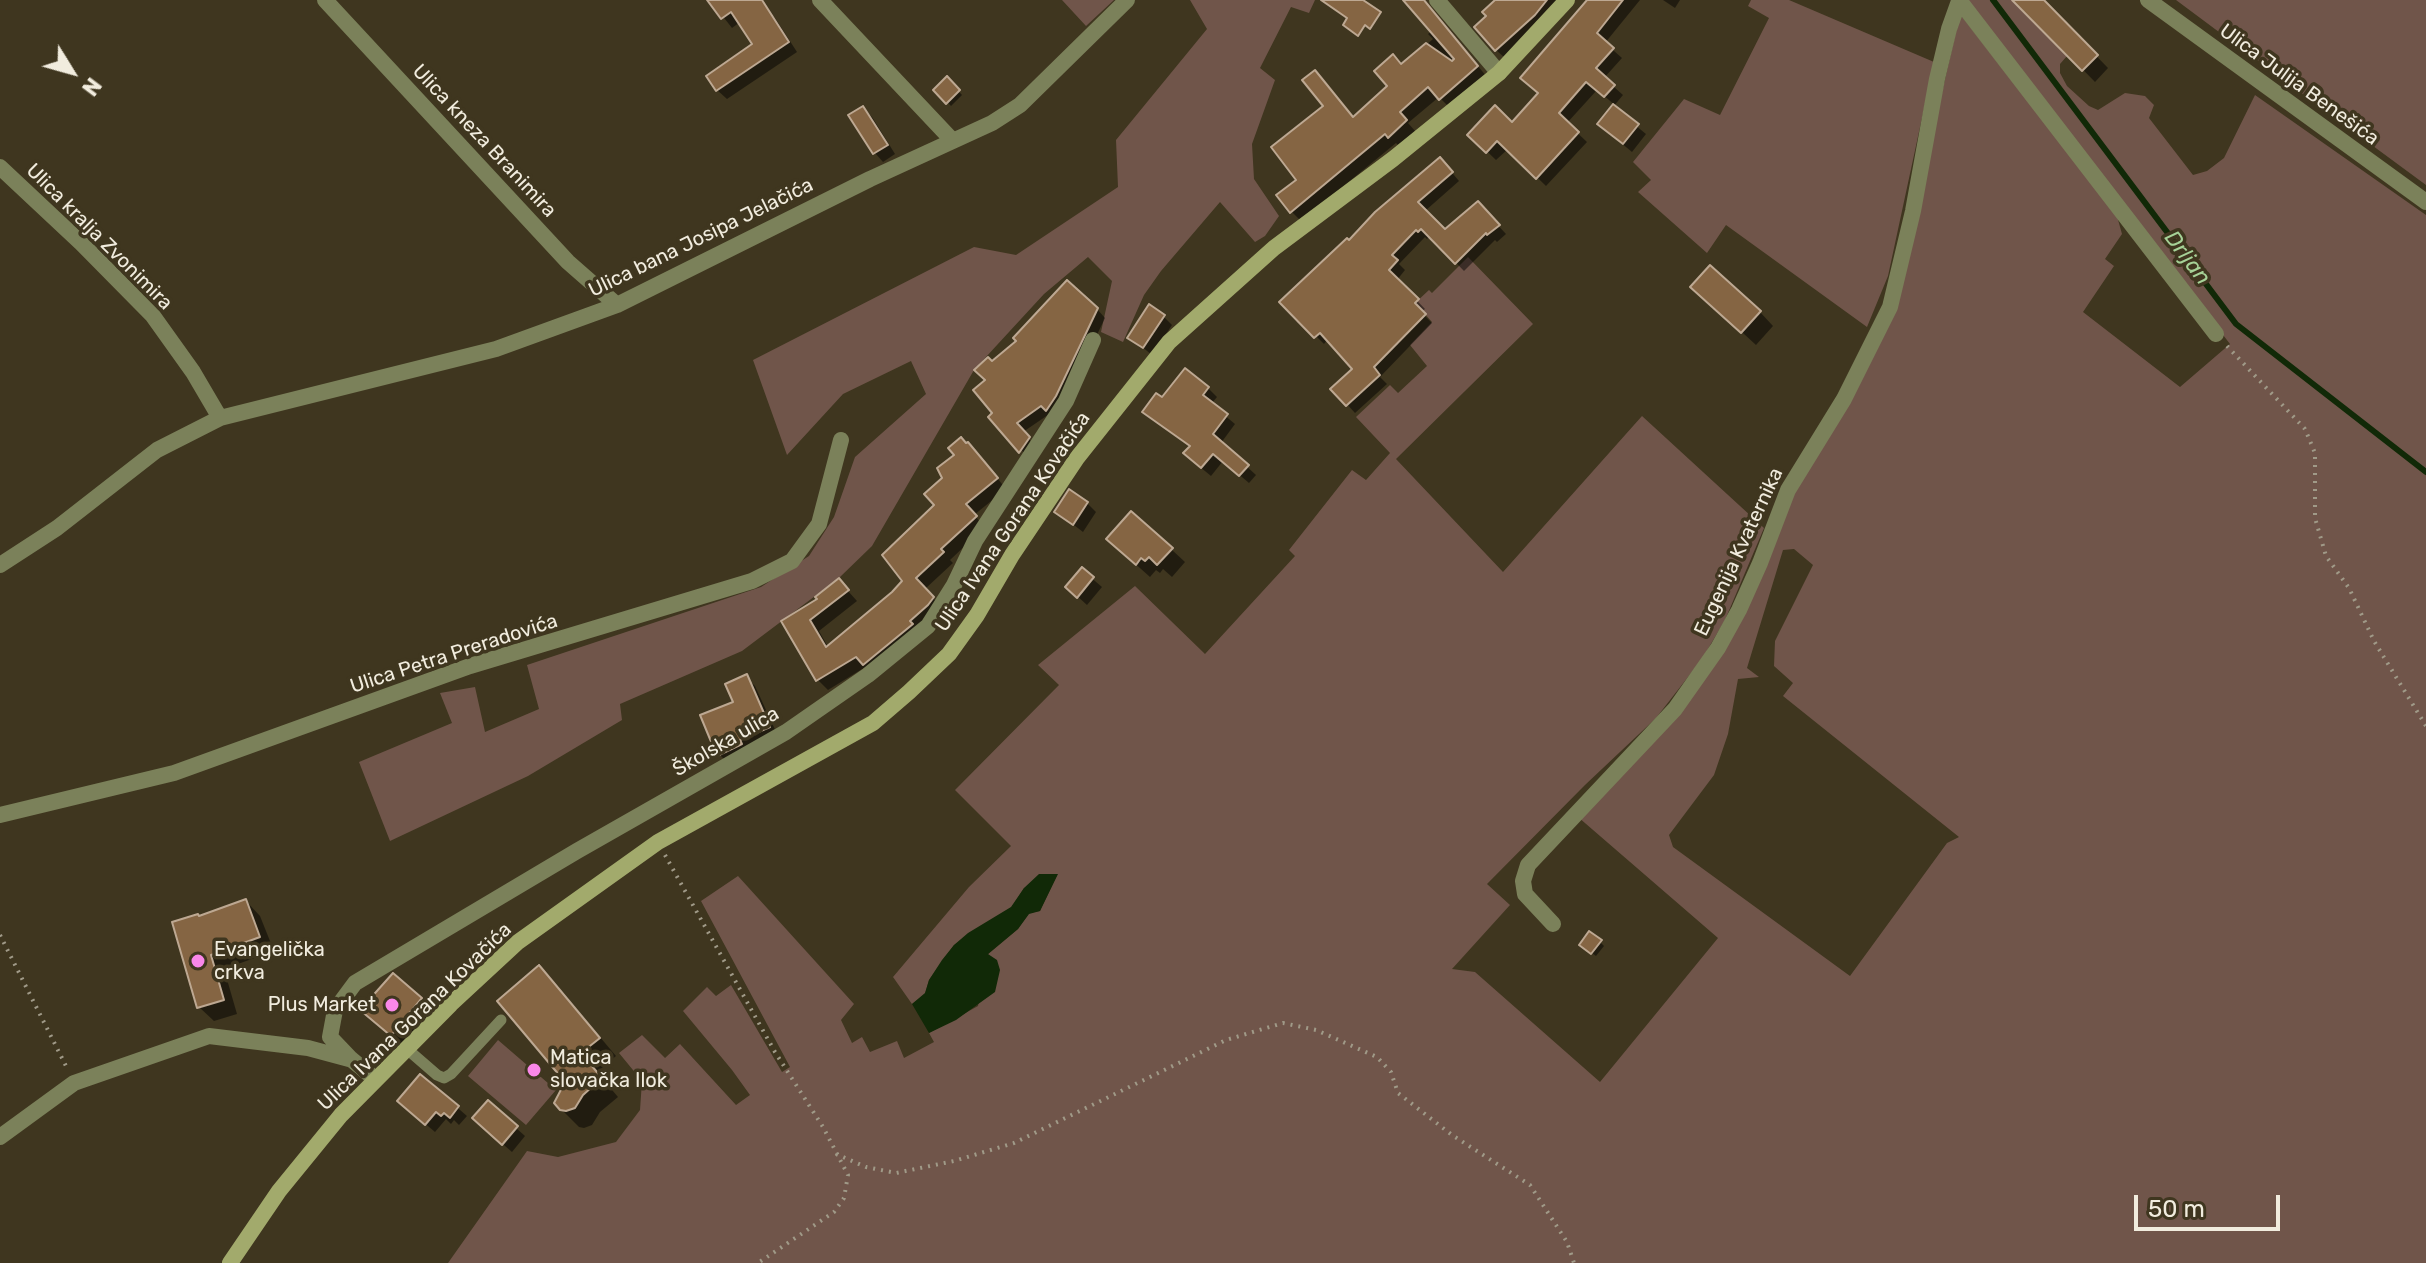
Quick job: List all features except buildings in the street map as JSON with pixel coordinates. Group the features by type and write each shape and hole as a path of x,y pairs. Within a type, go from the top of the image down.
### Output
{"main road":[{"name":"Ulica Ivana Gorana Kovačića","path":"230,1263 302,1161 375,1079 518,942 658,842 873,723 909,692 949,654 1077,458 1169,342 1274,248 1393,159 1499,73 1567,0"}],"street":[{"name":"Ulica kneza Branimira","path":"325,0 568,262 617,305"},
{"path":"820,0 952,140"},
{"name":"Ulica bana Josipa Jelačića","path":"0,565 57,528 157,450 220,418 496,349 617,305 992,123 1020,105 1127,0"},
{"path":"1437,0 1499,73"},
{"name":"Ulica Julija Benešića","path":"2148,0 2426,202"},
{"name":"Eugenija Kvaternika","path":"1959,1 2216,334"},
{"name":"Eugenija Kvaternika","path":"1553,924 1525,894 1523,881 1528,865 1675,709 1718,648 1760,563 1788,490 1848,392 1890,307 1913,211 1937,79 1959,1"},
{"name":"Ulica kralja Zvonimira","path":"0,167 153,316 193,372 220,418"},
{"name":"Školska ulica","path":"375,1079 330,1037 335,1010 355,983 786,732 868,675 928,626 954,585 975,541 1066,401 1093,340"},
{"name":"Ulica Petra Preradovića","path":"0,815 174,773 470,666 752,581 792,561 819,524 841,440"},
{"path":"0,1137 74,1083 209,1036 308,1048 351,1059"}],"lane":[{"path":"407,1049 444,1078 501,1020"}],"path":[{"path":"2216,334 2305,429 2315,453 2315,518 2326,556 2349,588 2374,641 2426,726"},
{"path":"658,842 775,1052 823,1127 848,1175 844,1198 834,1212 758,1263"},
{"path":"0,935 74,1083"},
{"path":"836,1154 866,1167 896,1173 954,1161 1014,1143 1226,1040 1283,1023 1316,1030 1377,1057 1391,1072 1398,1093 1452,1135 1530,1185 1567,1242 1574,1263"}],"shaded area":[{"path":"1062,0 1114,0 1086,26"},
{"path":"1190,0 1315,0 1309,13 1291,7 1260,68 1275,80 1252,144 1254,179 1279,216 1265,236 1255,242 1220,202 1144,295 1123,342 1101,332 1112,281 1088,257 1044,294 974,370 872,546 839,578 742,651 620,704 622,720 528,776 390,841 359,762 452,723 440,693 475,687 485,732 539,709 527,665 761,587 809,556 834,517 855,457 926,394 911,361 843,394 787,455 753,360 974,247 1016,255 1118,187 1116,140 1207,29"},
{"path":"1751,0 1789,0 1934,62 1888,276 1867,327 1726,225 1707,253 1638,192 1651,180 1633,162 1684,99 1720,115 1769,18 1748,6"},
{"path":"1965,0 2012,0 2067,56 2060,64 2060,73 2067,86 2089,106 2098,110 2125,93 2145,96 2154,105 2149,118 2193,175 2207,171 2224,158 2255,95 2426,215 2426,1263 448,1263 527,1151 558,1157 616,1142 640,1110 642,1081 619,1053 642,1035 665,1058 680,1044 736,1105 750,1095 683,1011 707,987 716,996 731,985 782,1072 790,1067 701,901 738,876 854,1004 841,1020 852,1043 862,1037 870,1052 897,1041 904,1058 934,1042 929,1033 978,1006 987,955 1018,929 1029,913 1040,911 1057,875 1024,888 1012,907 954,945 929,980 925,994 912,1004 893,977 969,887 1011,846 955,790 1059,685 1038,665 1135,586 1205,654 1295,556 1289,550 1352,470 1366,480 1390,453 1356,417 1390,385 1398,393 1427,366 1410,345 1432,322 1415,303 1429,290 1432,293 1468,257 1533,324 1396,459 1503,572 1642,416 1764,528 1725,620 1702,659 1656,718 1487,884 1510,905 1452,969 1475,972 1600,1082 1718,938 1578,817 1692,696 1797,479 1891,315 1960,14 2117,216 2122,234 2105,259 2114,266 2083,312 2180,387 2230,344","holes":["1794,549 1813,565 1775,641 1774,666 1793,683 1783,696 1959,837 1947,843 1850,976 1673,847 1669,835 1714,775 1728,734 1738,679 1759,677 1747,668 1783,550"]},
{"path":"2176,0 2426,0 2426,185 2274,73"},
{"path":"1039,874 1058,874 1040,911 1029,914 1018,929 988,954 997,960 1000,970 995,992 956,1020 929,1033 912,1004 925,993 942,960 968,933 1011,907"},
{"path":"498,1040 556,1090 526,1125 468,1076"}],"waterway":[{"name":"Drljan","path":"1993,0 2236,324 2426,472"}],"place":[{"name":"Evangelička crkva","path":"198,961"},
{"name":"Plus Market","path":"392,1005"},
{"name":"Matica slovačka Ilok","path":"534,1070"}]}
